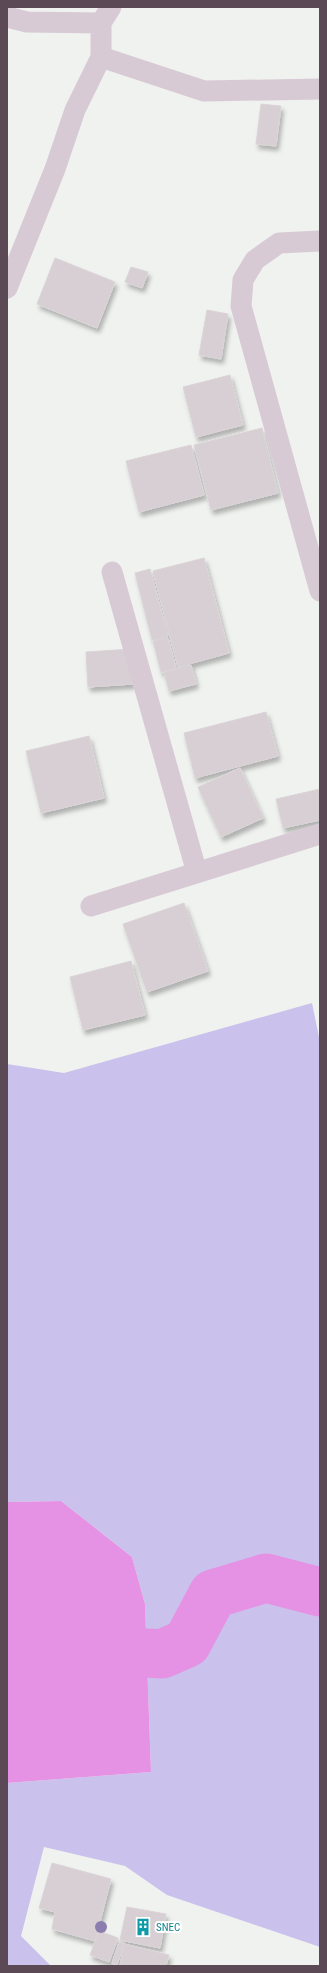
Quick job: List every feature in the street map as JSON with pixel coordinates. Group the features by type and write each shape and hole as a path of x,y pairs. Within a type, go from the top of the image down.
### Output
{"street":[{"path":"7,17 27,22 106,15 101,57 75,110 55,169 7,288"},
{"path":"101,57 204,91 320,89"},
{"path":"320,241 279,243 255,260 243,280 241,306 320,591"},
{"path":"112,572 197,873"},
{"path":"91,906 320,834"}],"shaded area":[{"path":"312,1003 320,1042 320,1947 167,1895 125,1866 44,1847 21,1936 51,1966 7,1966 7,1783 151,1772 145,1604 132,1557 61,1501 7,1502 7,1064 64,1073"},
{"path":"61,1501 132,1557 145,1604 151,1772 7,1783 7,1502"}],"building":[{"path":"261,104 281,106 276,146 256,144"},
{"path":"55,258 115,282 97,328 37,304"},
{"path":"131,267 148,272 142,288 125,282"},
{"path":"207,310 228,314 221,359 199,355"},
{"path":"230,375 243,425 196,437 183,387"},
{"path":"262,428 278,493 211,510 194,445"},
{"path":"191,445 204,495 139,512 126,461"},
{"path":"204,558 229,653 178,667 153,571"},
{"path":"150,569 168,636 152,640 135,573"},
{"path":"168,638 176,668 161,672 153,641"},
{"path":"130,649 133,684 88,687 86,652"},
{"path":"191,665 196,684 169,691 164,672"},
{"path":"266,712 278,756 195,778 184,733"},
{"path":"89,736 104,798 41,813 26,751"},
{"path":"240,768 263,818 221,837 198,787"},
{"path":"320,789 320,820 283,828 276,799"},
{"path":"184,903 208,971 147,992 123,924"},
{"path":"131,961 145,1015 83,1030 70,977"},
{"path":"52,1863 111,1879 95,1941 52,1929 55,1912 39,1908"},
{"name":"SNEC","path":"127,1907 166,1914 160,1948 120,1940"},
{"path":"99,1931 118,1938 109,1962 90,1955"},
{"path":"119,1942 124,1944 117,1965 112,1963"},
{"path":"124,1944 169,1955 166,1966 120,1966"}],"waterway":[{"path":"147,1653 162,1654 187,1643 213,1594 266,1578 320,1592"}],"place":[{"name":"SNEC","path":"143,1927"}]}
